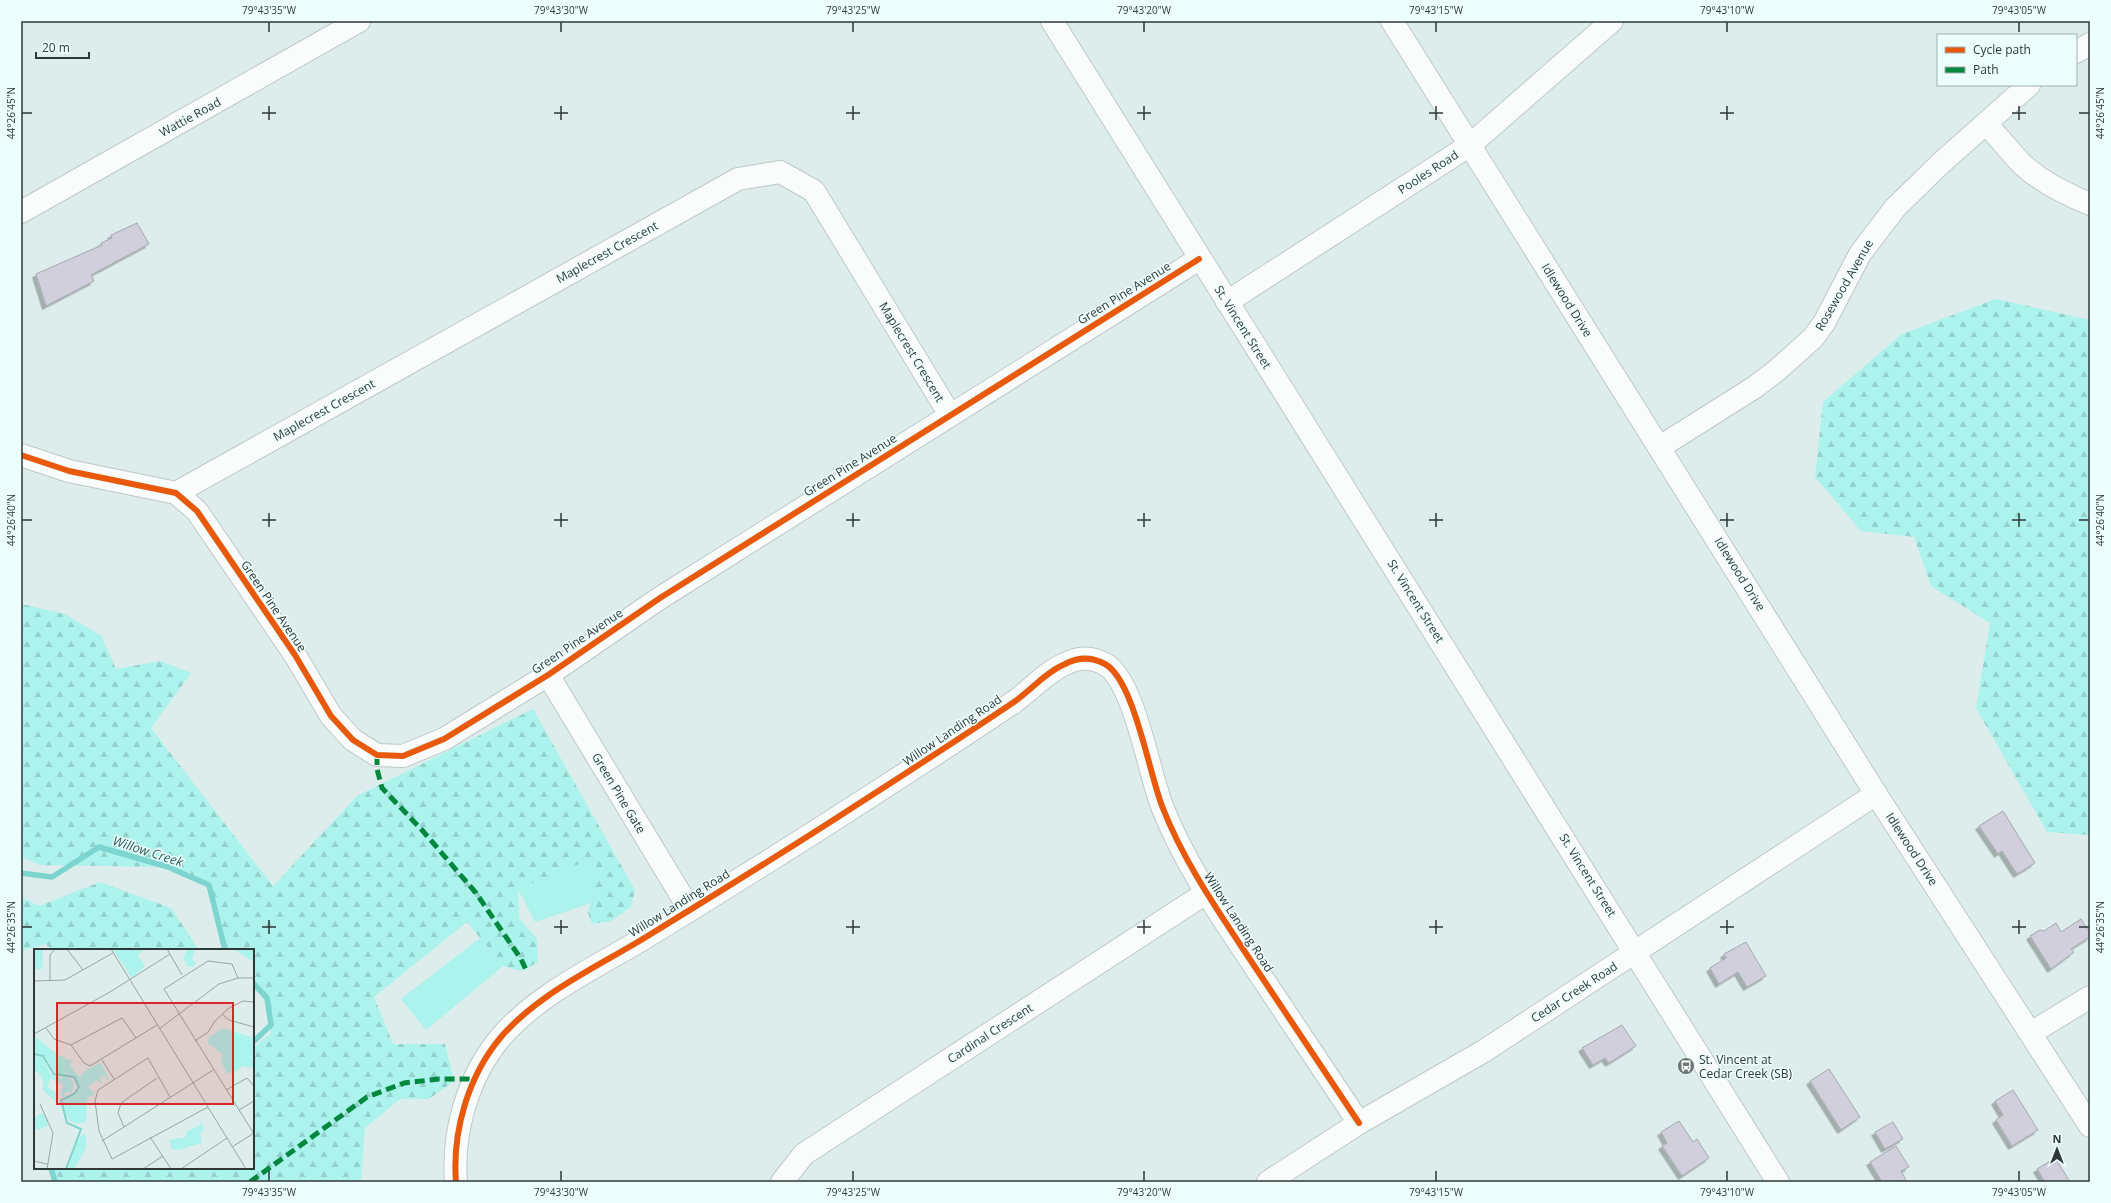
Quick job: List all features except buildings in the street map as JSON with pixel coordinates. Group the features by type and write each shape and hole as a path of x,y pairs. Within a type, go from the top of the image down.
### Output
{"street":[{"name":"Wattie Road","path":"21,212 359,21"},
{"name":"St. Vincent Street","path":"1052,21 1199,260 1227,302 1636,951 1778,1182"},
{"name":"Idlewood Drive","path":"1392,21 1876,794 2090,1126"},
{"name":"Pooles Road","path":"1227,302 1470,145 1612,21"},
{"path":"2077,51 2090,44"},
{"name":"Rosewood Avenue","path":"1660,447 1755,387 1776,371 1813,338 1824,322 1860,254 1895,208 1940,164 2028,86"},
{"path":"1986,124 2022,164 2044,182 2066,194 2090,204"},
{"name":"Maplecrest Crescent","path":"176,493 738,179 780,172 814,191 950,415"},
{"name":"Green Pine Avenue","path":"21,454 69,471 176,493 197,511 295,655 331,716 353,740 377,755 403,756 444,739 548,675 660,598 1199,260"},
{"name":"Willow Landing Road","path":"456,1182 455,1147 466,1103 475,1079 500,1039 517,1021 551,994 690,910 944,749 1025,695 1061,665 1076,659 1091,658 1109,665 1122,683 1132,704 1162,806 1206,894 1359,1123"},
{"name":"Green Pine Gate","path":"548,675 690,910"},
{"name":"Cedar Creek Road","path":"1268,1182 1359,1123 1484,1051 1876,794"},
{"name":"Cardinal Crescent","path":"782,1182 804,1154 1206,894"},
{"path":"2031,1033 2090,997"}],"green space":[{"path":"1996,299 2090,320 2090,835 2047,832 1976,708 1990,623 1931,586 1914,537 1861,531 1815,477 1823,402 1902,334"},
{"path":"21,604 65,614 101,636 116,669 160,661 191,673 151,728 273,886 357,796 533,709 635,890 631,907 611,921 592,924 588,913 596,888 518,889 519,918 537,939 538,962 522,971 503,966 467,922 374,997 393,1044 445,1044 454,1081 429,1099 400,1099 365,1128 361,1182 58,1182 52,1169 254,1169 254,1047 271,1033 268,1003 254,987 254,949 225,949 209,885 168,867 41,865 21,857"},
{"path":"587,861 596,888 591,903 535,922 518,889"},
{"path":"100,882 171,908 198,949 50,949 46,944 21,951 21,897 39,906"},
{"path":"480,938 503,966 426,1030 401,999"}],"waterway":[{"name":"Willow Creek","path":"21,873 52,877 99,847 168,867 209,885 225,949"},
{"name":"Willow Creek","path":"254,984 267,998 271,1025 254,1041"},
{"name":"Willow Creek","path":"51,1169 55,1182"}],"marked path":[{"path":"377,755 377,769 382,788 422,830 476,893 521,959 527,972"},
{"path":"250,1182 367,1097 404,1083 439,1079 475,1079"}],"cycle path":[{"path":"21,455 69,471 176,493 197,511 295,655 331,716 353,740 377,755 403,756 444,739 548,675 660,598 1199,259"},
{"path":"456,1182 455,1163 460,1124 471,1087 489,1052 516,1021 533,1007 569,982 725,889 955,741 1014,702 1058,667 1080,659 1095,660 1105,664 1115,673 1124,688 1132,707 1140,729 1162,806 1181,848 1203,888 1359,1123"}],"place":[{"name":"St. Vincent at Cedar Creek (SB)","path":"1686,1066"}]}
